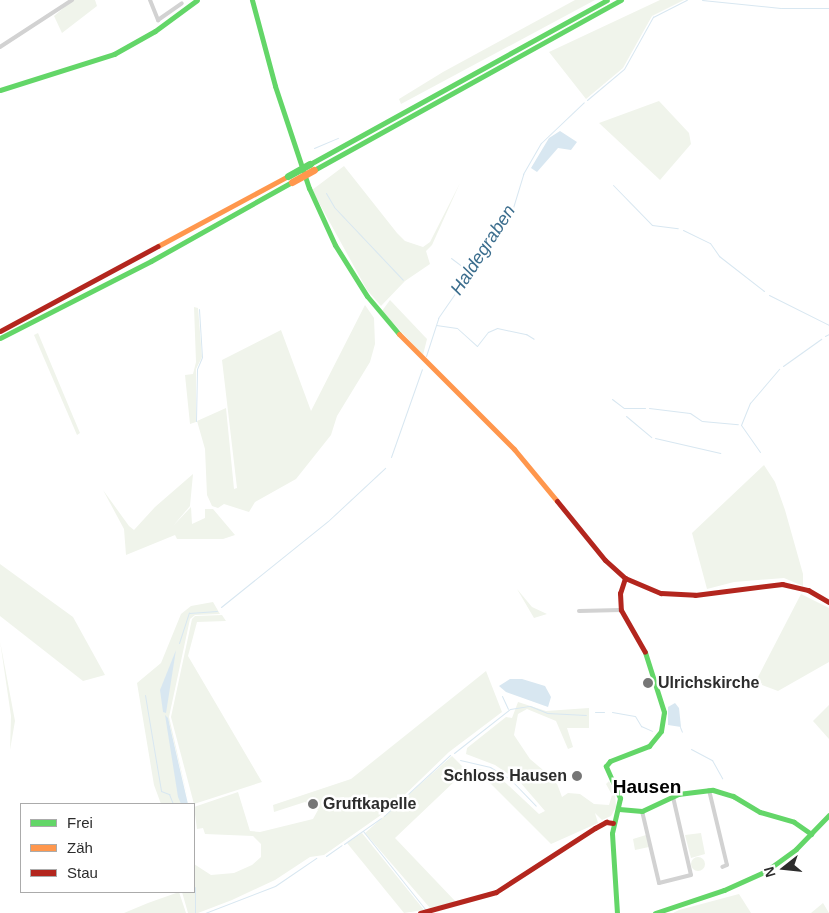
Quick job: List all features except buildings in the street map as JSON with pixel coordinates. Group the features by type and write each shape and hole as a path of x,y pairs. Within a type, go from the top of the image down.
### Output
{"main road":[{"path":"0,95 3,90 114,54 155,31 197,0"},
{"path":"252,0 275,86 309,188 335,245 367,296 412,349 514,449 597,552 625,578 646,589 681,596 782,584 808,590 829,602"},
{"path":"312,167 607,0"},
{"path":"0,331 290,179 621,0"},
{"path":"0,338 151,260 290,179"},
{"path":"617,913 612,882 613,823 619,809 619,796 607,772 607,764 649,746 661,731 664,712 649,660 621,610 620,588 625,578"},
{"path":"619,809 642,811 691,790 709,790 726,793 760,812 794,822 812,834"},
{"path":"655,913 749,880 781,861 812,834 829,815"},
{"path":"420,913 496,892 604,822 613,823"}],"street":[{"path":"0,47 72,0"},
{"path":"150,0 158,20 182,3"},
{"path":"579,611 621,610"},
{"path":"709,790 727,865 722,867"},
{"path":"642,811 659,883 691,875 674,797"}],"shaded area":[{"path":"73,0 95,0 97,6 62,33 54,16"},
{"path":"575,0 595,0 401,104 399,99 443,72"},
{"path":"660,0 684,0 652,16 623,68 586,99 549,52"},
{"path":"659,101 689,133 691,144 660,180 599,123"},
{"path":"560,131 577,142 571,150 558,148 537,172 531,168 549,138"},
{"path":"344,166 397,233 405,241 423,247 430,242 460,183 432,245 426,251 430,264 405,281 381,306 367,290 312,190"},
{"path":"390,300 427,339 423,355 382,311"},
{"path":"365,305 374,318 375,344 370,362 337,416 331,435 296,479 255,502 249,512 224,504 218,508 212,506 207,495 205,449 197,421 226,408 234,489 237,488 222,360 281,330 311,411"},
{"path":"194,307 198,308 202,357 196,369 196,422 190,424 185,375 193,374 196,362"},
{"path":"38,333 80,433 77,435 34,335"},
{"path":"764,465 775,482 785,510 803,574 803,586 784,578 734,582 707,589 692,533"},
{"path":"193,474 190,506 173,526 191,507 192,524 205,518 205,509 213,509 235,535 223,539 177,539 175,535 126,555 124,529 103,490 129,526 134,530 155,507"},
{"path":"0,564 73,617 105,675 83,681 0,616"},
{"path":"517,589 532,607 547,614 534,618"},
{"path":"801,594 829,608 829,662 778,691 757,683 758,677"},
{"path":"213,602 220,614 195,615 190,619 169,717 189,803 168,718 181,803 161,803 154,785 137,683 161,663 181,614 191,606"},
{"path":"222,615 226,621 197,622 188,656 262,782 195,804 171,717 192,619 195,616"},
{"path":"0,641 15,721 10,750 11,716"},
{"path":"176,650 166,713 163,712 160,690"},
{"path":"486,671 502,712 449,752 391,808 324,855 310,857 275,880 232,900 198,913 188,913 182,893 195,893 195,865 211,875 234,873 252,865 261,857 261,844 253,836 205,834 203,828 197,829 195,807 238,792 250,831 260,832 313,819 318,810 305,802 274,812 273,805 351,779"},
{"path":"510,679 522,679 545,686 551,697 548,707 506,692 499,686"},
{"path":"518,702 546,711 589,708 589,728 567,728 573,747 568,749 556,721 527,709 518,714 514,735 530,759 556,781 562,797 568,793 580,794 594,804 609,805 612,795 606,784 609,781 615,793 616,807 611,816 602,820 595,813 598,823 551,844 475,768 494,772 539,814 545,811 519,781 495,765 466,754 467,748 506,717 512,718"},
{"path":"675,703 679,708 681,727 668,725 668,707"},
{"path":"829,705 829,739 813,721"},
{"path":"165,715 168,718 188,803 181,803"},
{"path":"452,756 469,773 456,780 395,838 456,902 430,908 365,833"},
{"path":"362,833 424,910 404,913 347,843"},
{"path":"701,833 705,854 691,858 685,835"},
{"path":"646,835 649,847 635,850 633,839"},
{"path":"695,857 701,857 705,864 701,871 695,871 691,867 691,861"},
{"path":"179,893 186,913 124,913"},
{"path":"739,894 751,913 673,913 679,910"},
{"path":"823,903 829,913 811,913"}],"waterway":[{"name":"Haldegraben","path":"587,100 624,69 653,17 687,0"},
{"name":"Haldegraben","path":"702,0 781,8 829,8"},
{"name":"Haldegraben","path":"426,356 438,318 512,211 523,174 541,143 584,102"},
{"path":"314,148 338,138"},
{"path":"613,185 652,225 678,228"},
{"path":"326,193 334,207 403,280"},
{"path":"683,230 710,243 719,256 764,291"},
{"path":"451,258 468,271"},
{"path":"769,295 829,325"},
{"path":"196,421 197,369 202,357 199,309"},
{"path":"436,325 457,328 477,346 488,332 497,328 526,334 534,339"},
{"path":"825,336 829,334"},
{"path":"783,366 821,339"},
{"name":"Haldegraben","path":"391,457 422,369"},
{"path":"760,452 741,425 750,403 779,369"},
{"path":"612,399 624,408 645,408"},
{"path":"649,408 690,413 702,421 738,424"},
{"path":"626,416 651,437"},
{"path":"655,438 720,453"},
{"name":"Haldegraben","path":"221,607 328,521 385,468"},
{"name":"Haldegraben","path":"179,643 189,613 217,611"},
{"path":"145,695 161,791 169,794 173,803"},
{"path":"502,696 508,709"},
{"name":"Haldegraben","path":"454,753 510,709 530,706 547,713 586,715"},
{"name":"Haldegraben","path":"595,712 604,712"},
{"name":"Haldegraben","path":"612,712 635,716 641,726 652,731"},
{"path":"680,727 682,732"},
{"path":"691,749 712,760 722,778"},
{"name":"Haldegraben","path":"384,816 450,755"},
{"path":"460,760 490,767 510,779 536,806"},
{"name":"Haldegraben","path":"344,844 381,818"},
{"path":"363,831 425,909"},
{"name":"Haldegraben","path":"326,856 342,845"},
{"name":"Haldegraben","path":"205,913 275,886 316,858"},
{"path":"195,887 195,913"}],"traffic: fast":[{"path":"0,90 114,54 155,31 197,0"},
{"path":"252,0 275,86 309,188 335,245 367,296 399,334"},
{"path":"310,164 607,0"},
{"path":"314,170 621,0"},
{"path":"288,176 310,164"},
{"path":"0,338 151,261 292,182"},
{"path":"617,913 612,833 620,798 606,766 610,761 649,746 661,731 664,712 645,652"},
{"path":"619,809 642,811 678,794 713,790 733,796 760,812 794,822 811,834"},
{"path":"655,913 724,890 766,871 796,849 829,815"}],"traffic: slow":[{"path":"292,182 314,170"},
{"path":"158,246 288,176"},
{"path":"399,334 514,449 557,501"}],"traffic: jam":[{"path":"0,331 158,246"},
{"path":"557,501 605,560 625,578 661,593 695,595 782,584 808,590 829,602"},
{"path":"625,578 620,593 621,610 645,652"},
{"path":"420,913 496,892 595,828 606,822 613,823"}],"place":[{"name":"Ulrichskirche","path":"648,683"},
{"name":"Schloss Hausen","path":"577,776"},
{"name":"Gruftkapelle","path":"313,804"}],"district":[{"name":"Hausen","path":"647,787"}]}
